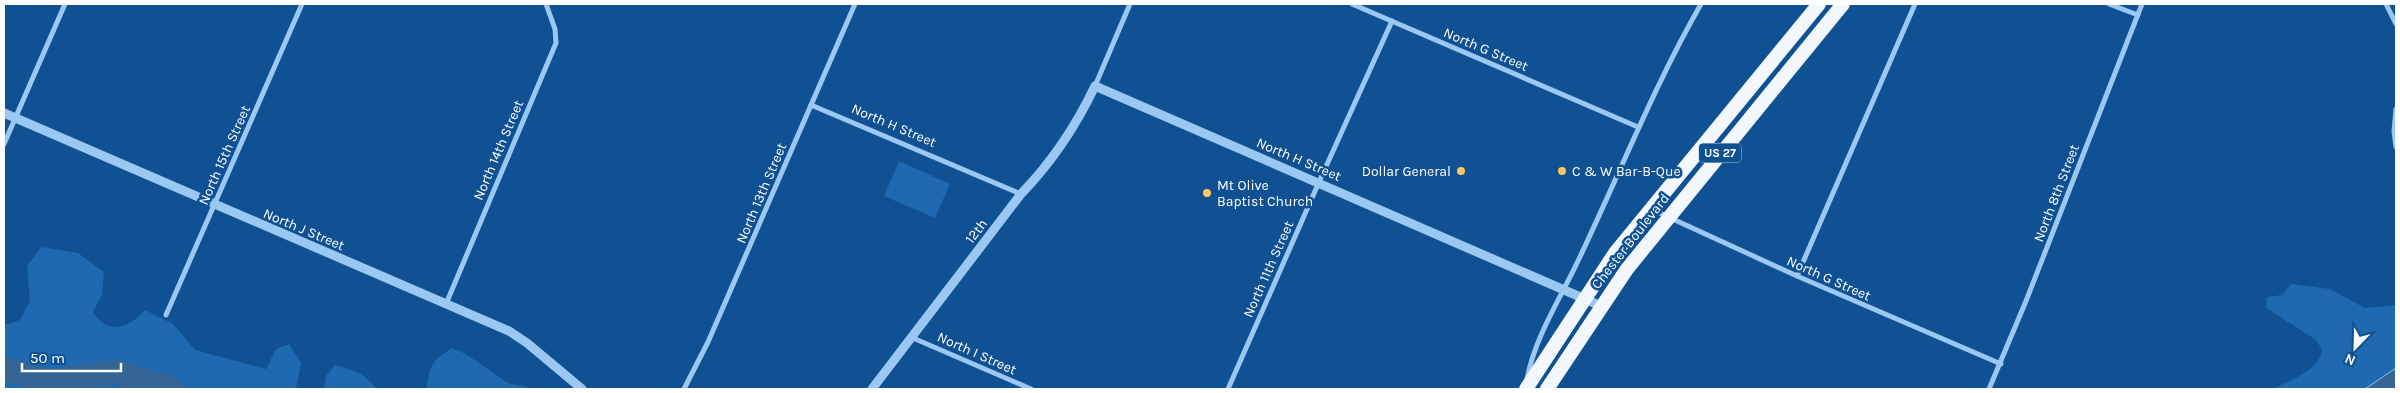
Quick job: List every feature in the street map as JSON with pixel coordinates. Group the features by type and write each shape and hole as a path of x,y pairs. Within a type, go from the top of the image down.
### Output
{"highway":[{"name":"Chester Boulevard","path":"1526,389 1615,253 1819,4"},
{"name":"Chester Boulevard","path":"1547,389 1627,269 1843,4"}],"street":[{"path":"4,144 65,4"},
{"name":"North 15th Street","path":"166,315 302,4"},
{"name":"North 14th Street","path":"446,304 556,42 555,29 546,4"},
{"name":"North 13th Street","path":"684,389 708,342 855,4"},
{"path":"1096,86 1130,4"},
{"name":"North G Street","path":"1352,4 1638,127"},
{"name":"Chester Boulevard","path":"1526,389 1531,358 1638,127 1701,4"},
{"path":"1797,276 1915,4"},
{"path":"2109,4 2138,15"},
{"name":"North 8th Street","path":"1989,389 2001,364 2142,4"},
{"path":"2386,4 2396,24"},
{"name":"North 11th Street","path":"1228,389 1318,182 1392,21"},
{"name":"North H Street","path":"1096,86 1601,306"},
{"name":"12th","path":"872,389 914,338 1021,194 1039,175 1068,137 1096,86"},
{"name":"North H Street","path":"811,105 1021,194"},
{"path":"2396,109 2394,131 2396,147"},
{"name":"North J Street","path":"4,113 509,332 527,343 582,389"},
{"name":"North G Street","path":"1651,208 1797,276 2001,364"},
{"name":"North I Street","path":"914,338 1031,389"}],"shaded area":[{"path":"899,161 950,184 935,218 884,196"},
{"path":"41,247 78,253 104,272 102,295 93,312 105,324 112,327 126,325 145,310 173,324 195,350 266,369 276,349 289,344 301,363 296,389 4,389 4,325 20,320 30,301 27,266"},
{"path":"2291,284 2330,289 2365,308 2395,305 2396,303 2396,368 2365,389 2274,389 2310,369 2316,364 2322,350 2316,340 2266,308 2267,297 2282,295"},
{"path":"452,348 466,354 508,383 535,389 427,389 429,374 433,364"},
{"path":"335,365 353,370 368,379 376,389 324,389 326,376"},
{"path":"2396,368 2396,389 2365,389 2393,370"}],"waterway":[{"path":"4,369 48,381 117,372 171,389"}],"place":[{"name":"Dollar General","path":"1461,171"},
{"name":"C & W Bar-B-Que","path":"1562,171"},
{"name":"Mt Olive Baptist Church","path":"1207,193"}]}
